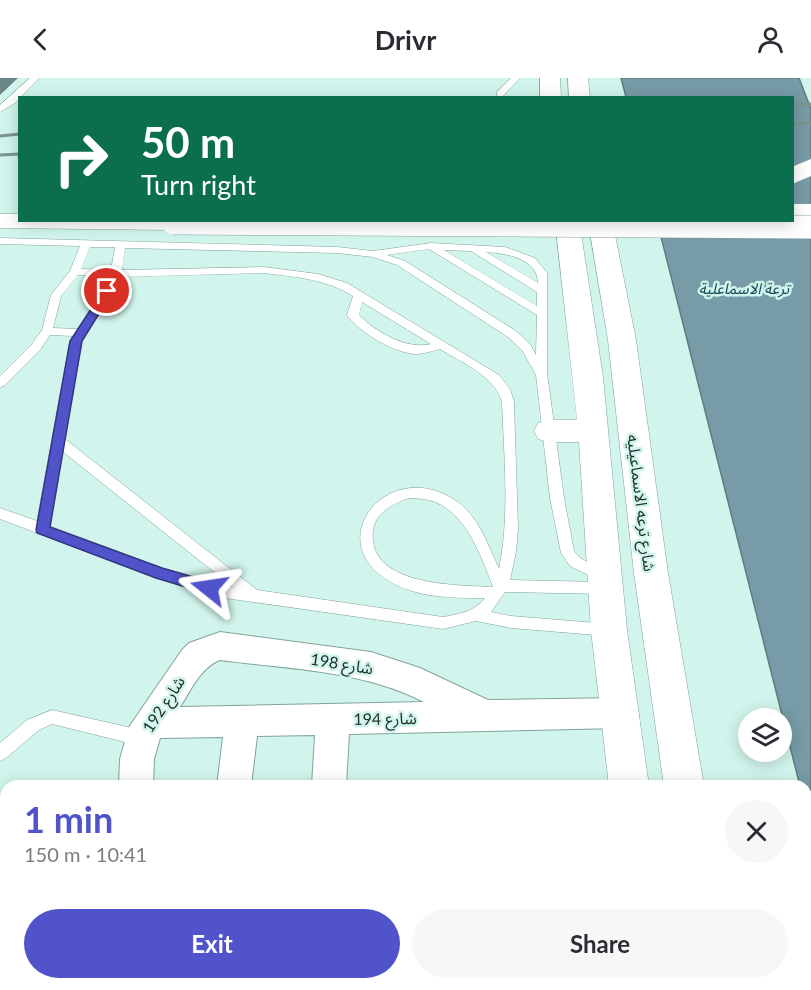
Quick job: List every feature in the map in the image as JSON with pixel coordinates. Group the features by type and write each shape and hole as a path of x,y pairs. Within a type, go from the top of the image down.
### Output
{"main road":[{"path":"550,78 551,96"},
{"path":"578,78 580,96"},
{"path":"794,176 811,165"},
{"path":"0,202 18,202"},
{"path":"794,211 811,211"},
{"path":"0,221 18,221"},
{"path":"86,222 811,227"},
{"path":"567,222 583,328 609,630 628,780"},
{"name":"شارع ترعه الاسماعيليه","path":"600,222 622,340 651,573 683,780"},
{"path":"549,431 593,431"}],"street":[{"name":"شارع 198","path":"192,660 200,653 220,646 372,666 409,678 485,715"},
{"name":"شارع 192","path":"136,780 137,759 146,731 192,660"},
{"name":"شارع 194","path":"146,731 242,721 620,713"},
{"path":"329,780 333,719"},
{"path":"235,780 242,721"}],"lane":[{"path":"0,109 35,78"},
{"path":"500,94 516,78"},
{"path":"0,241 337,250 374,254 401,263 512,334 526,347 542,375"},
{"path":"0,383 36,347 47,331 56,295 75,272 86,243"},
{"path":"42,530 79,333 117,273 121,244"},
{"path":"374,254 431,246 505,250 531,260 543,275 542,375 557,498 568,553 575,562 605,582"},
{"path":"431,246 543,314"},
{"path":"473,249 543,291"},
{"path":"0,513 161,574 225,592 443,623 465,620 476,615 499,590 506,570 512,536 507,395 495,378 359,295 331,281 279,270 75,272"},
{"path":"359,295 353,315 360,323 408,349 424,350 441,345"},
{"path":"47,331 79,333"},
{"path":"58,441 254,596"},
{"path":"499,590 467,522 461,513 443,500 420,494 396,496 377,508 370,517 364,537 367,548 376,563 391,576 431,589 499,590 605,582"},
{"path":"476,615 511,622 609,630"},
{"path":"0,753 33,725 52,717 146,731"}],"water":[{"name":"ترعة الاسماعلية","path":"621,78 799,78 811,109 811,780 798,780 792,754 792,708 780,708 657,222 794,222 794,96 626,96"}],"railway":[{"path":"794,104 811,104"},
{"path":"794,123 811,123"},
{"path":"0,136 18,134"},
{"path":"0,155 18,154"}],"route":[{"path":"107,291 88,318 76,341 42,530 161,574 209,588"}]}
